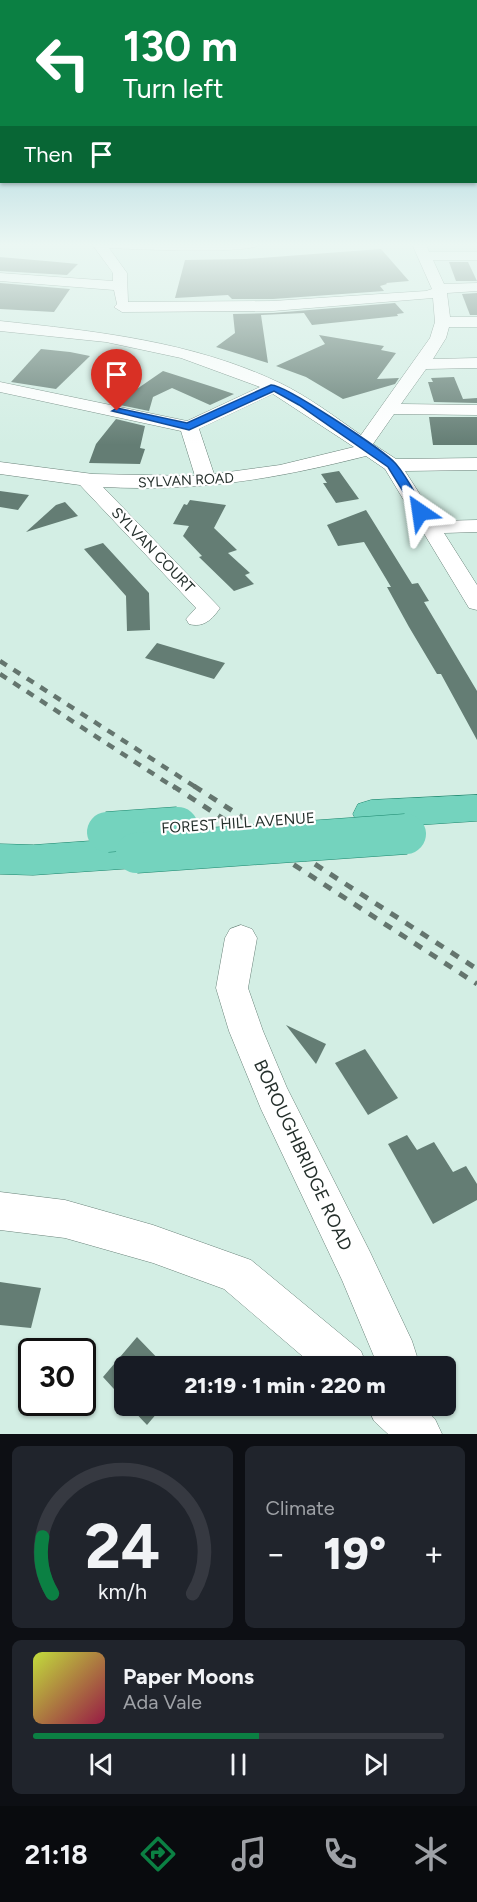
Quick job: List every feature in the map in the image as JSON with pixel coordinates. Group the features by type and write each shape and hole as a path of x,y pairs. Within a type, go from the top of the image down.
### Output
{"main road":[{"name":"FOREST HILL AVENUE","path":"0,842 106,832 477,808"},
{"name":"FOREST HILL AVENUE","path":"0,859 33,860 477,830"}],"street":[{"path":"106,337 120,311"},
{"path":"367,446 438,338 443,322 443,311"},
{"path":"443,322 477,322"},
{"path":"0,326 106,337 185,354 228,368 274,387 302,403 392,465 476,600"},
{"path":"421,364 477,363"},
{"path":"0,387 189,427 274,387"},
{"path":"390,409 477,410"},
{"path":"189,427 207,480"},
{"name":"SYLVAN ROAD","path":"0,468 86,480 138,483 207,480 295,468 367,446"},
{"path":"392,465 477,464"},
{"name":"SYLVAN COURT","path":"86,480 208,608 196,619"},
{"path":"430,527 477,526"},
{"name":"BOROUGHBRIDGE ROAD","path":"242,938 232,988 246,1031 273,1096 397,1356"},
{"path":"0,1211 65,1219 153,1244 237,1274 334,1356"}],"building":[{"path":"402,311 404,313 397,314 398,316 312,325 304,313 261,315 268,363 216,347 235,333 233,314"},
{"path":"468,311 477,311 477,315 470,315"},
{"path":"319,335 384,346 381,350 396,353 377,379 399,378 395,384 343,399 306,377 276,366 325,344"},
{"path":"41,349 90,356 56,389 11,382"},
{"path":"163,371 234,394 210,405 172,388 153,397 149,411 115,404"},
{"path":"454,377 463,399 477,398 477,403 434,402 428,382 433,382 431,378"},
{"path":"429,417 477,417 477,445 433,445"},
{"path":"116,419 145,426 140,448 145,449 140,464 89,463 96,444"},
{"path":"339,471 359,499 336,503 323,483 327,483 321,474"},
{"path":"0,491 29,495 18,510 0,507"},
{"path":"190,500 226,505 214,528 237,550 228,553 250,573 245,575 254,584 234,591 199,557 202,556 183,536 189,526 173,524 184,504 187,505"},
{"path":"65,502 78,516 26,532 56,505"},
{"path":"366,510 412,584 418,583 429,601 424,602 477,691 477,740 441,674 437,674 409,627 387,587 391,587 364,542 338,546 327,525"},
{"path":"103,543 149,593 150,630 127,631 126,596 84,549"},
{"path":"157,643 225,663 214,679 145,658"},
{"path":"286,1025 326,1044 316,1064"},
{"path":"365,1049 398,1098 368,1115 335,1063"},
{"path":"407,1135 417,1150 434,1142 453,1172 466,1166 477,1184 477,1200 433,1224 388,1144"},
{"path":"0,1282 41,1288 31,1328 0,1325"},
{"path":"137,1337 155,1356 121,1356"},
{"path":"114,1364 114,1389 103,1377"},
{"path":"138,1416 155,1416 147,1425"}],"railway":[{"path":"0,661 197,788"},
{"path":"0,674 175,788"},
{"path":"173,786 477,984"},
{"path":"194,786 477,969"}],"route":[{"path":"117,411 189,427 274,387 302,403 392,465 420,512"}]}
